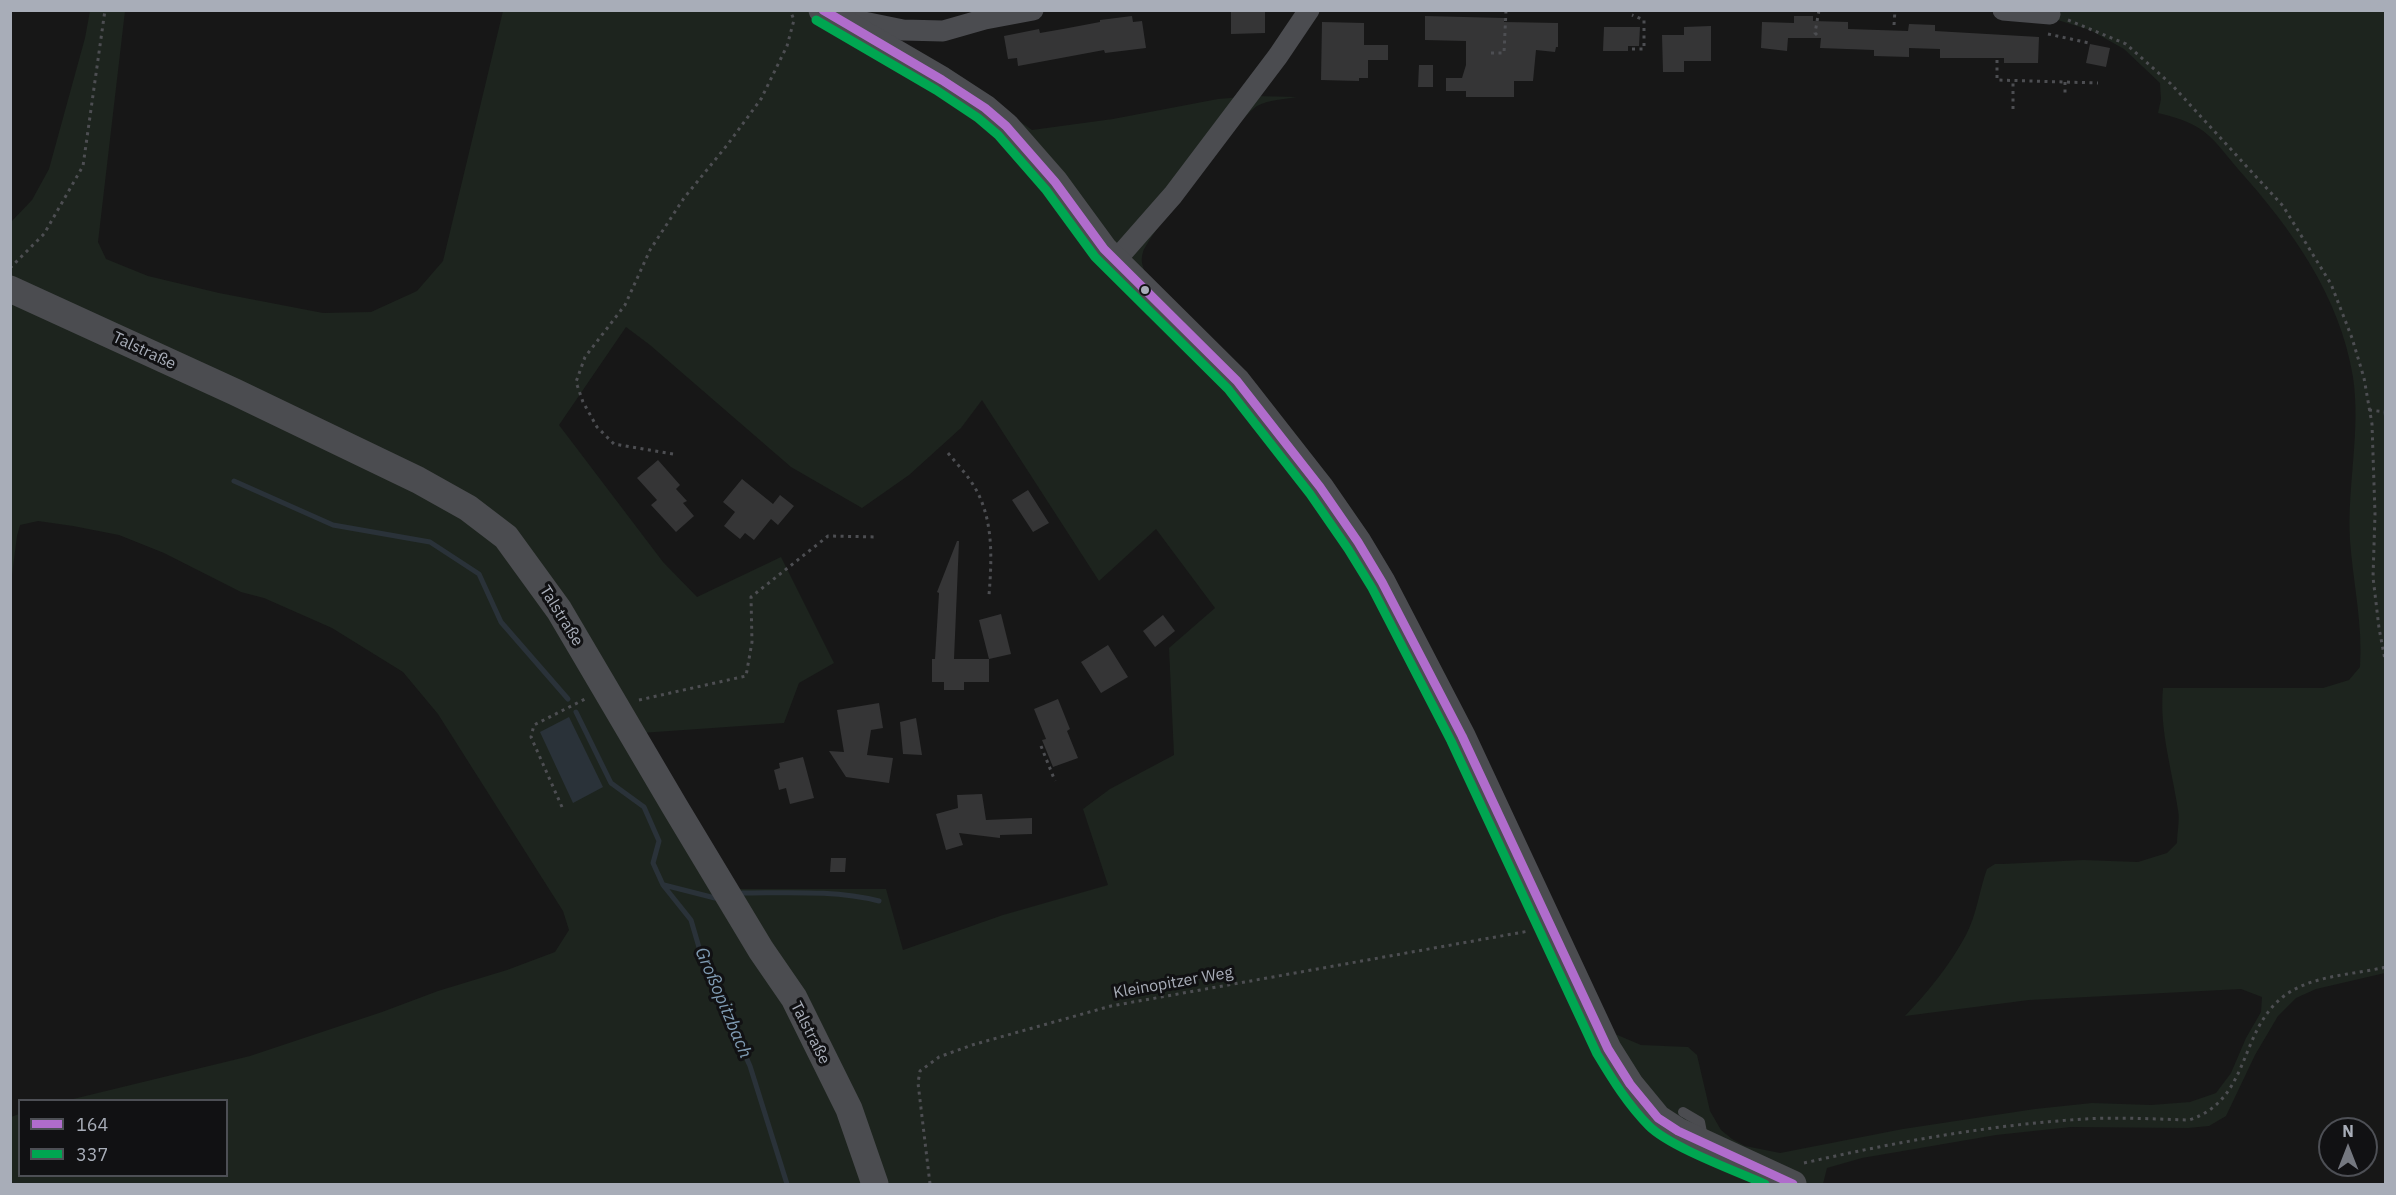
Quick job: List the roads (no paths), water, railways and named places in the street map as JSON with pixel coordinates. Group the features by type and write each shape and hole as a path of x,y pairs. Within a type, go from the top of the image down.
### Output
{"street":[{"path":"822,10 942,80 985,108 1006,126 1055,182 1090,232 1115,261 1237,381 1320,487 1382,582 1462,736 1608,1049 1630,1084 1658,1118 1678,1131 1790,1183"},
{"path":"851,26 854,20 903,30 943,31 986,19 1033,10"},
{"path":"1115,261 1173,195 1278,56 1309,10"},
{"path":"2003,10 2045,23"},
{"name":"Talstraße","path":"10,289 418,480 468,508 506,537 559,610 755,940 794,998 849,1109 875,1185"}],"lane":[{"path":"1683,1112 1700,1122 1704,1143"}],"waterway":[{"name":"Großopitzbach","path":"234,481 333,525 430,542 479,574 501,622 568,699"},
{"name":"Großopitzbach","path":"576,712 611,783 644,807 659,841 653,863 663,885 691,920 703,961 750,1066 787,1184"},
{"path":"664,885 715,898"},
{"path":"742,893 846,895 879,901"}]}
